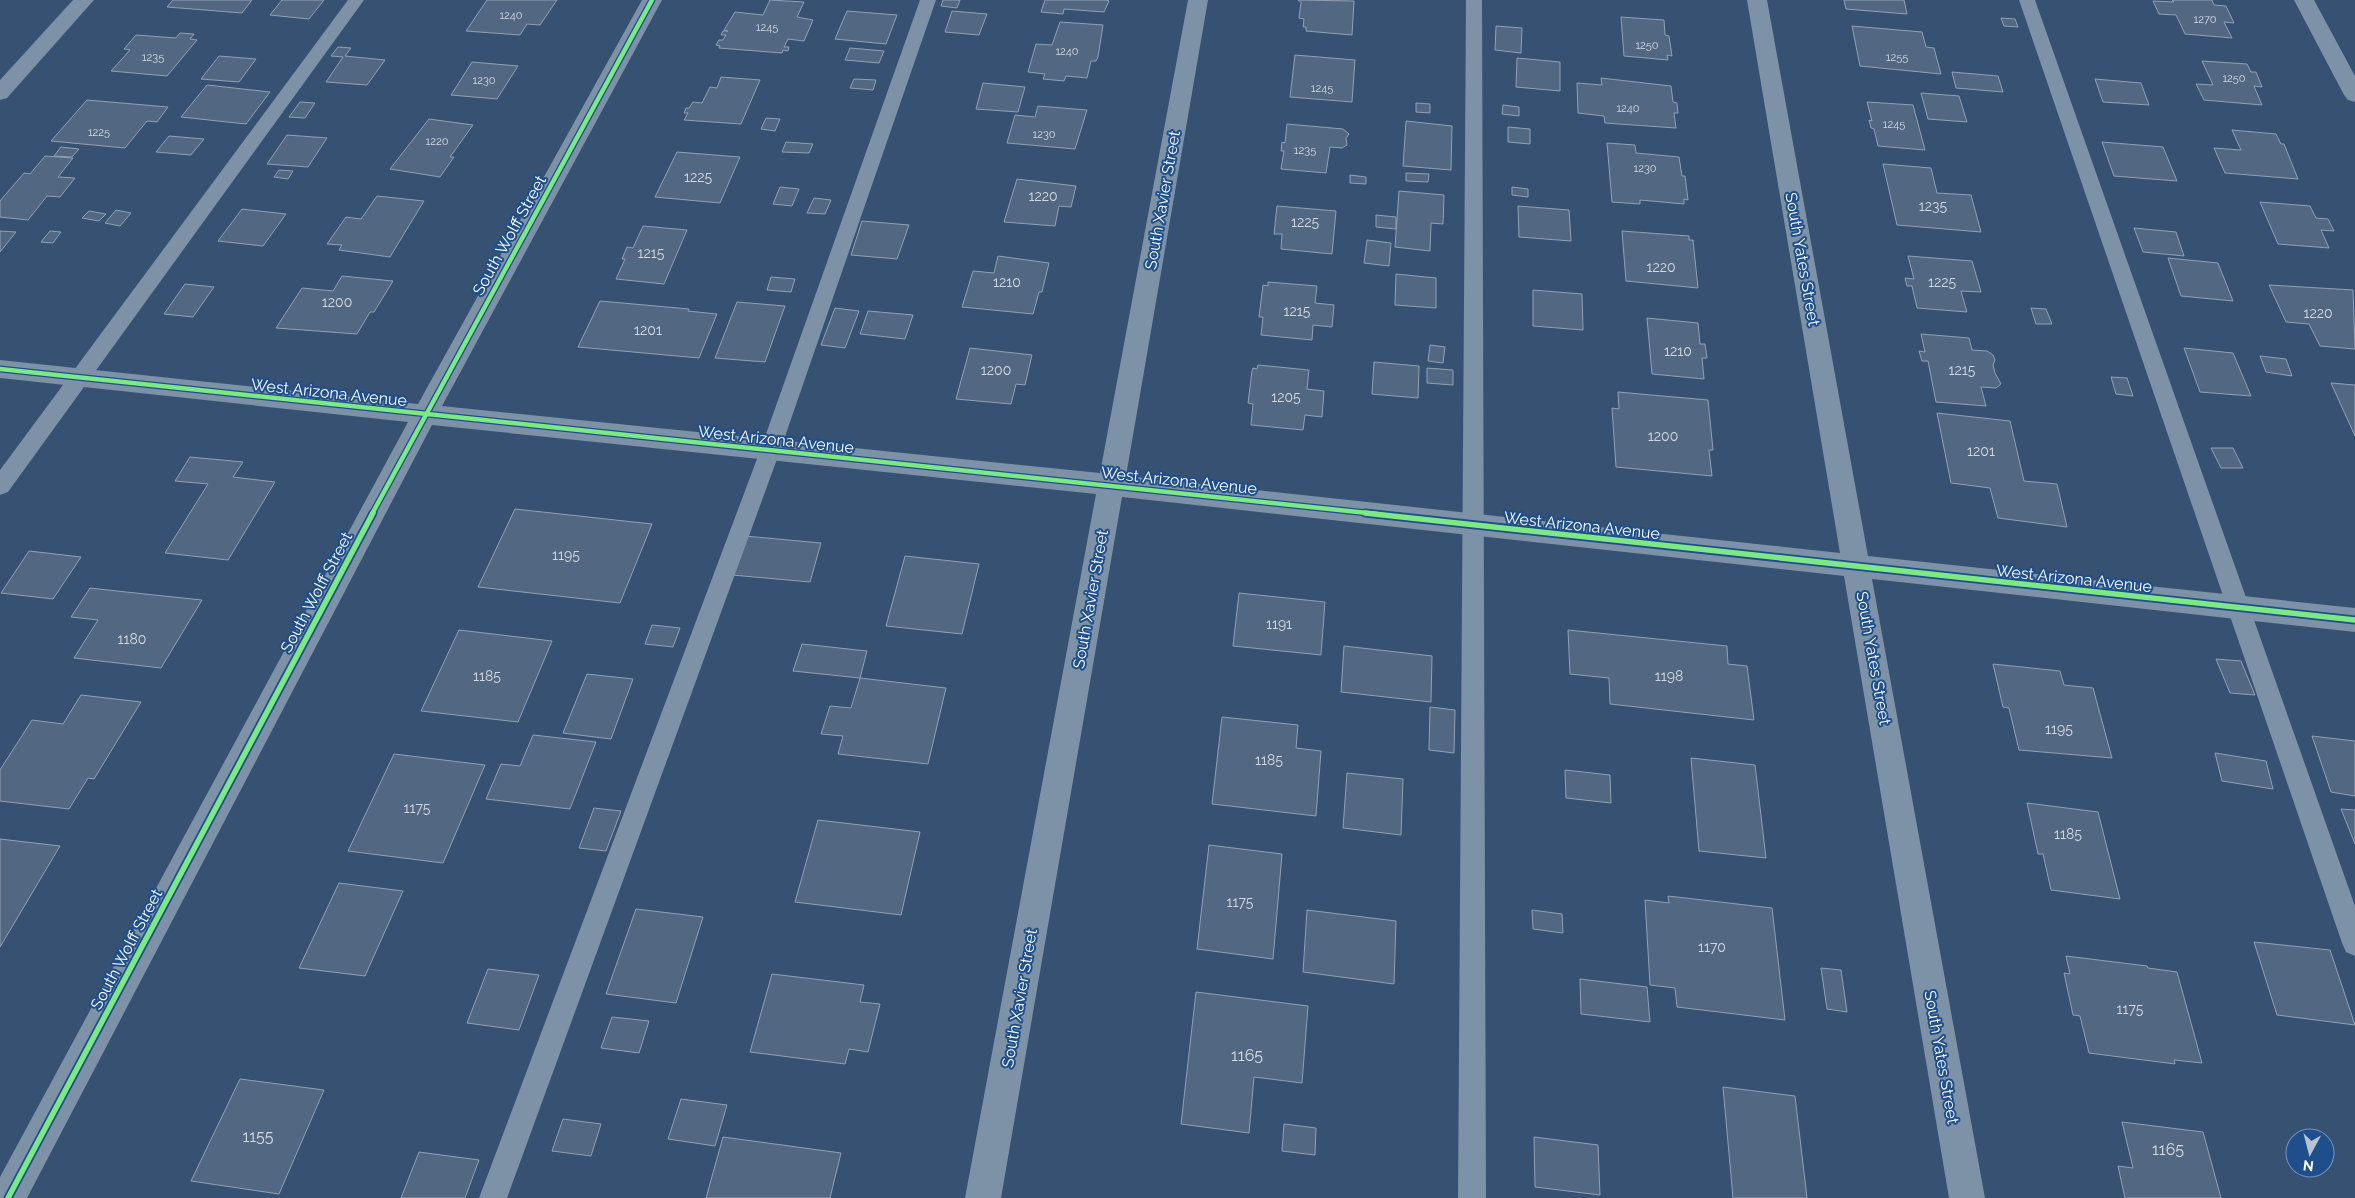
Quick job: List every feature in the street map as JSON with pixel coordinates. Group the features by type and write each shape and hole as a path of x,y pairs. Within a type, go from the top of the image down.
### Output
{"street":[{"path":"0,94 84,0"},
{"name":"South Wolff Street","path":"8,1198 425,414 652,0"},
{"name":"South Xavier Street","path":"983,1198 1198,0"},
{"name":"South Yates Street","path":"1757,0 1967,1198"},
{"path":"2304,0 2355,95"},
{"name":"West Arizona Avenue","path":"0,370 1110,485 1858,568 2355,620"}],"lane":[{"path":"0,486 356,0"},
{"path":"493,1198 770,451 928,0"},
{"path":"1472,1198 1475,525 1474,0"},
{"path":"2027,0 2355,943"}],"building":[{"path":"173,0 252,0 242,13 167,7"},
{"path":"282,0 324,0 309,19 270,15"},
{"path":"487,0 557,0 540,25 527,24 520,35 466,31"},
{"path":"770,0 804,2 797,17 813,20 804,41 788,39 784,47 789,47 788,51 783,50 782,53 719,48 720,46 716,45 726,35 721,35 723,31 728,31 724,30 735,12 763,15"},
{"path":"943,0 960,0 957,8 941,6"},
{"path":"1045,0 1109,1 1104,12 1064,9 1063,14 1041,12"},
{"path":"1298,0 1354,1 1352,35 1306,31 1306,27 1303,27 1304,19 1299,18 1301,2"},
{"path":"1844,0 1904,0 1907,14 1846,9"},
{"path":"2172,0 2212,0 2214,5 2226,6 2234,23 2224,22 2232,38 2185,34 2176,15 2159,14 2153,1 2174,2"},
{"path":"847,11 897,15 886,44 835,39"},
{"path":"952,11 987,14 979,35 945,32"},
{"path":"1621,17 1664,20 1665,35 1669,36 1672,56 1667,55 1668,60 1624,56"},
{"path":"2001,18 2015,19 2018,27 2004,26"},
{"path":"1060,22 1103,25 1098,57 1096,61 1091,61 1087,78 1066,76 1064,81 1043,79 1045,74 1028,72 1036,44 1052,45"},
{"path":"1496,26 1522,28 1521,53 1495,50"},
{"path":"1852,26 1922,32 1926,47 1934,48 1941,74 1860,66"},
{"path":"180,33 194,34 190,39 197,40 167,76 111,71 130,50 124,49 136,35 176,38"},
{"path":"338,47 351,48 345,56 385,60 367,85 326,82 343,57 331,56"},
{"path":"850,48 884,51 879,63 845,60"},
{"path":"1295,55 1355,60 1352,102 1290,97"},
{"path":"219,56 256,59 239,82 201,79"},
{"path":"1517,58 1560,62 1560,91 1516,87"},
{"path":"2202,61 2247,64 2251,72 2256,72 2262,87 2254,86 2262,105 2204,100 2196,84 2213,85"},
{"path":"472,62 518,66 497,99 451,95"},
{"path":"1952,72 1998,76 2003,92 1956,88"},
{"path":"721,77 760,80 741,124 684,120 688,113 684,113 686,108 689,108 693,102 702,103 710,87 717,88"},
{"path":"1601,78 1671,86 1673,102 1677,103 1678,113 1674,113 1676,128 1605,123 1604,116 1578,113 1577,83 1602,85"},
{"path":"854,79 876,80 873,90 850,88"},
{"path":"2095,79 2141,83 2149,105 2103,102"},
{"path":"983,83 1025,87 1018,112 976,109"},
{"path":"207,85 270,92 246,124 181,117"},
{"path":"1921,93 1959,96 1967,122 1928,119"},
{"path":"87,100 168,107 157,122 147,121 125,148 51,141"},
{"path":"300,102 315,103 305,118 289,117"},
{"path":"1867,102 1913,105 1925,150 1878,146 1874,129 1871,128 1869,120 1872,121"},
{"path":"1416,103 1430,104 1430,113 1416,112"},
{"path":"1503,105 1519,107 1519,116 1502,114"},
{"path":"1038,106 1087,110 1075,149 1007,143 1015,115 1035,117"},
{"path":"766,118 780,119 775,131 761,129"},
{"path":"429,119 473,125 450,157 454,157 440,177 390,169"},
{"path":"1406,121 1452,126 1451,170 1403,166"},
{"path":"1287,124 1343,129 1349,134 1346,138 1347,145 1342,148 1330,147 1326,173 1281,169 1284,151 1281,151 1282,142 1285,143"},
{"path":"1508,127 1530,129 1530,144 1508,142"},
{"path":"2232,130 2276,134 2281,144 2284,144 2298,179 2225,173 2214,148 2241,150"},
{"path":"287,135 327,138 308,167 267,164"},
{"path":"169,136 204,139 191,155 156,152"},
{"path":"786,142 813,144 809,153 782,152"},
{"path":"2102,142 2163,147 2177,181 2114,176"},
{"path":"1607,143 1635,145 1636,153 1679,157 1682,176 1685,176 1688,200 1684,199 1684,204 1640,200 1640,204 1612,202"},
{"path":"61,147 79,149 72,157 54,156"},
{"path":"677,152 740,157 720,203 655,197"},
{"path":"45,156 73,158 58,177 75,178 60,197 47,196 28,220 0,217 0,201 24,173 30,174"},
{"path":"1883,164 1931,168 1937,193 1971,195 1981,232 1897,225"},
{"path":"279,170 293,171 288,179 274,177"},
{"path":"1406,173 1429,174 1428,182 1406,181"},
{"path":"1350,175 1366,177 1366,184 1350,183"},
{"path":"1017,179 1076,186 1071,207 1059,206 1055,226 1004,222"},
{"path":"780,187 799,189 792,206 773,204"},
{"path":"1512,187 1528,189 1528,197 1512,195"},
{"path":"1399,191 1444,195 1443,224 1431,223 1430,251 1395,247"},
{"path":"377,196 424,201 390,257 339,250 342,245 327,244 346,217 361,219"},
{"path":"814,198 831,200 825,214 807,213"},
{"path":"2260,202 2310,206 2316,218 2328,219 2334,231 2321,230 2329,248 2278,244"},
{"path":"1277,206 1336,211 1332,254 1281,249 1282,234 1274,234"},
{"path":"1518,206 1569,210 1571,241 1519,237"},
{"path":"242,209 286,214 263,246 218,241"},
{"path":"116,210 131,213 120,226 105,223"},
{"path":"89,211 106,214 99,221 82,218"},
{"path":"1376,215 1396,217 1396,229 1376,227"},
{"path":"862,221 909,225 897,259 851,255"},
{"path":"643,226 687,230 664,284 616,279 625,259 622,259 627,247 633,248"},
{"path":"2134,228 2176,232 2184,256 2143,252"},
{"path":"0,231 16,232 0,252"},
{"path":"50,231 61,232 53,243 41,242"},
{"path":"1622,231 1689,236 1689,240 1693,240 1698,288 1626,281"},
{"path":"1367,240 1391,243 1389,266 1364,263"},
{"path":"998,256 1049,263 1042,292 1039,292 1033,314 962,307 973,271 994,273"},
{"path":"1908,256 1972,261 1981,292 1961,291 1967,312 1917,308 1912,286 1907,286 1905,278 1914,279"},
{"path":"2168,258 2218,263 2233,301 2181,296"},
{"path":"1396,274 1436,278 1436,308 1395,305"},
{"path":"342,276 393,281 374,312 370,312 357,334 276,328 302,288 333,291"},
{"path":"771,277 795,279 791,292 767,290"},
{"path":"1268,282 1317,286 1315,303 1334,305 1332,327 1313,325 1312,340 1261,335 1263,317 1259,317 1263,285 1268,286"},
{"path":"185,284 214,287 193,317 164,314"},
{"path":"2269,285 2353,290 2355,349 2320,346 2309,324 2286,322"},
{"path":"1533,290 1582,294 1583,330 1533,326"},
{"path":"600,301 689,309 688,311 717,314 699,358 578,347"},
{"path":"737,302 785,306 765,362 715,358"},
{"path":"835,308 859,311 845,348 821,345"},
{"path":"2031,308 2046,309 2052,324 2036,324"},
{"path":"868,311 913,315 905,339 860,334"},
{"path":"1647,318 1698,323 1700,344 1705,344 1707,358 1702,358 1704,379 1652,374"},
{"path":"1921,334 1969,338 1972,350 1987,351 1993,355 1995,373 2001,384 1996,388 1981,387 1986,406 1936,402 1928,361 1922,361 1919,351 1925,352"},
{"path":"1430,345 1445,347 1443,363 1428,361"},
{"path":"970,348 1032,355 1025,385 1016,384 1011,404 956,399"},
{"path":"2184,348 2233,353 2251,396 2200,392"},
{"path":"2260,356 2286,359 2292,376 2266,372"},
{"path":"1374,362 1419,366 1418,398 1372,394"},
{"path":"1258,365 1309,370 1307,389 1324,391 1322,417 1305,415 1303,430 1251,425 1253,404 1248,403 1252,371 1253,368 1257,369"},
{"path":"1427,368 1453,370 1453,385 1427,383"},
{"path":"2111,377 2127,378 2133,396 2116,394"},
{"path":"2331,383 2355,385 2355,436"},
{"path":"1618,392 1708,400 1713,450 1709,450 1712,476 1616,467 1612,408 1619,409"},
{"path":"1937,413 2010,421 2024,481 2057,484 2067,527 1998,518 1990,488 1951,483"},
{"path":"2211,448 2233,448 2243,468 2221,468"},
{"path":"190,457 243,462 233,477 275,482 228,560 165,553 208,484 175,481"},
{"path":"515,509 652,524 620,603 478,587"},
{"path":"745,536 821,543 810,582 732,575"},
{"path":"29,551 81,557 53,599 1,593"},
{"path":"905,556 979,564 962,634 886,626"},
{"path":"90,588 202,600 161,668 74,658 98,620 71,617"},
{"path":"1239,593 1325,602 1321,655 1233,646"},
{"path":"652,625 680,628 673,647 645,644"},
{"path":"459,630 552,641 518,722 421,711"},
{"path":"1568,630 1727,646 1728,664 1747,666 1754,720 1610,704 1609,678 1570,674"},
{"path":"802,644 867,651 860,678 793,671"},
{"path":"1344,646 1432,656 1431,702 1341,692"},
{"path":"2216,659 2241,661 2255,695 2230,693"},
{"path":"1993,664 2060,671 2064,685 2093,688 2112,758 2019,750 2009,708 2003,707"},
{"path":"587,674 633,679 611,739 563,733"},
{"path":"860,678 946,688 928,764 838,754 843,736 821,734 830,706 851,708"},
{"path":"81,695 141,702 94,779 88,778 69,809 0,801 0,770 32,720 63,724"},
{"path":"1430,707 1455,710 1454,753 1429,750"},
{"path":"1222,717 1298,725 1296,748 1321,751 1316,816 1212,804"},
{"path":"533,735 596,742 570,809 486,799 501,764 520,766"},
{"path":"2312,736 2355,741 2355,796 2331,792"},
{"path":"2215,753 2266,761 2273,789 2222,781"},
{"path":"394,754 485,765 443,863 348,851"},
{"path":"1691,758 1755,765 1766,858 1699,851"},
{"path":"1565,770 1610,775 1611,803 1566,798"},
{"path":"1347,773 1403,779 1401,835 1343,828"},
{"path":"2027,803 2098,812 2120,899 2051,890 2043,854 2038,854"},
{"path":"594,808 621,811 606,851 579,848"},
{"path":"2341,809 2355,810 2355,844"},
{"path":"818,820 920,832 901,915 795,902"},
{"path":"0,839 60,846 0,947"},
{"path":"1209,845 1282,854 1273,959 1197,949"},
{"path":"339,883 403,891 365,976 299,968"},
{"path":"1668,896 1772,908 1785,1020 1677,1007 1675,988 1650,985 1645,900 1669,903"},
{"path":"636,909 703,917 676,1003 606,994"},
{"path":"1307,910 1396,921 1394,984 1303,972"},
{"path":"1532,910 1562,914 1563,933 1533,929"},
{"path":"2254,942 2330,950 2355,1025 2277,1015"},
{"path":"2066,956 2147,966 2148,968 2177,972 2202,1063 2174,1060 2175,1064 2089,1053 2080,1016 2073,1015 2064,973 2070,974"},
{"path":"1821,968 1841,970 1847,1012 1827,1009"},
{"path":"488,969 539,975 519,1030 467,1023"},
{"path":"772,974 864,985 860,1002 880,1004 868,1052 849,1049 845,1064 750,1052"},
{"path":"1580,979 1647,987 1650,1022 1581,1014"},
{"path":"1196,992 1308,1006 1302,1083 1254,1077 1249,1133 1181,1124"},
{"path":"612,1017 649,1021 639,1053 601,1048"},
{"path":"240,1079 324,1090 279,1194 191,1181"},
{"path":"1723,1087 1795,1096 1807,1198 1733,1198"},
{"path":"681,1099 727,1105 715,1146 668,1139"},
{"path":"563,1119 601,1124 591,1156 552,1151"},
{"path":"2122,1122 2203,1132 2221,1198 2125,1198 2118,1166 2133,1168"},
{"path":"1284,1124 1316,1128 1315,1155 1282,1151"},
{"path":"723,1137 841,1153 830,1198 706,1198"},
{"path":"1534,1137 1598,1145 1600,1195 1535,1187"},
{"path":"419,1152 479,1160 465,1198 401,1198"}],"cycle path":[{"path":"8,1198 425,414 652,0"},
{"path":"0,369 770,451 1110,485 2355,620"}]}
